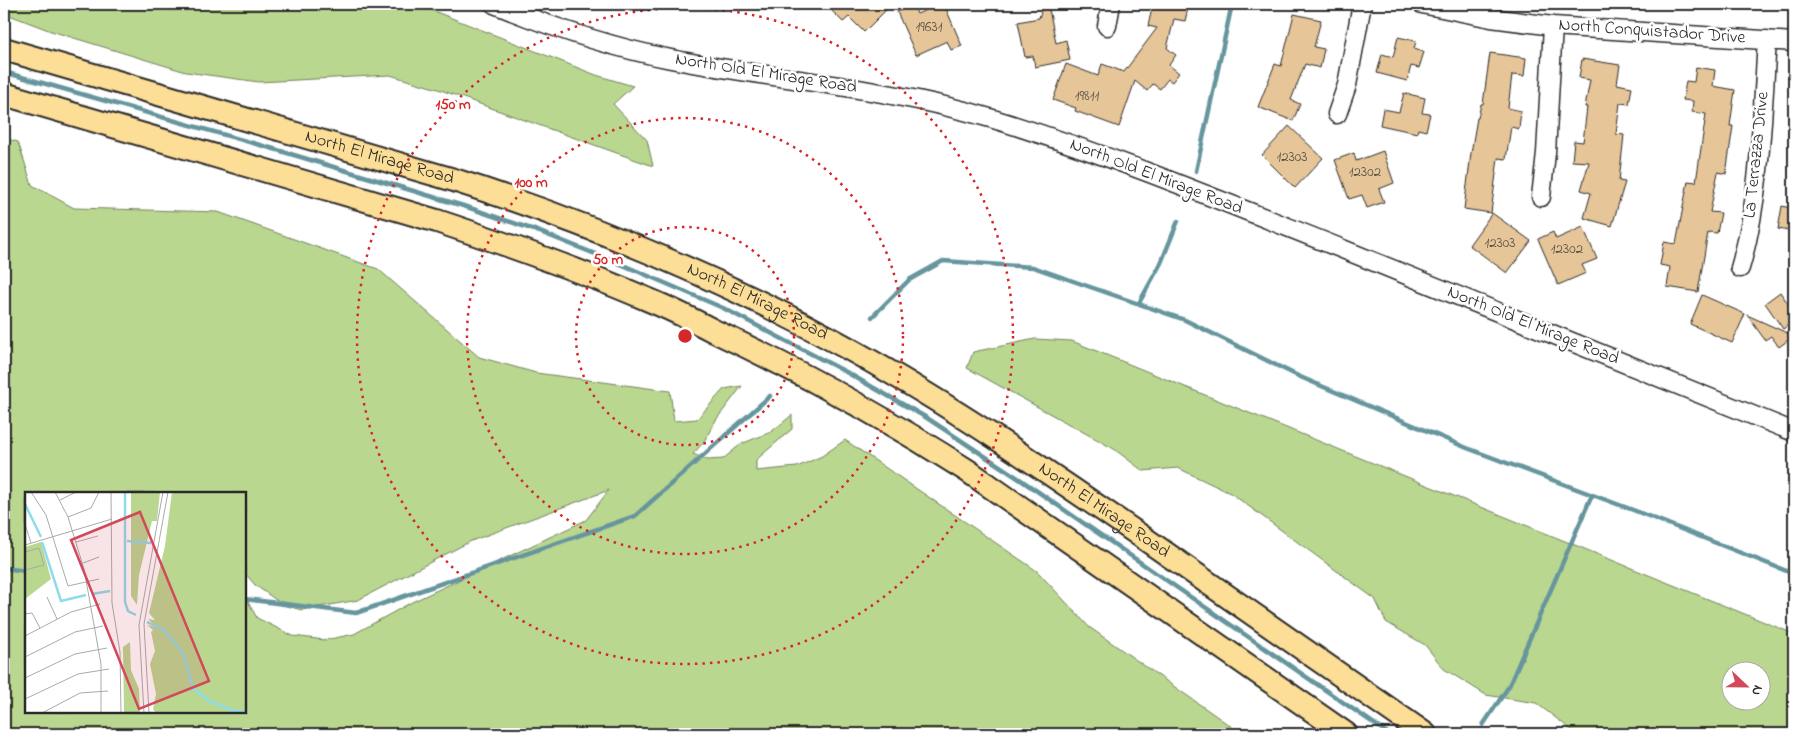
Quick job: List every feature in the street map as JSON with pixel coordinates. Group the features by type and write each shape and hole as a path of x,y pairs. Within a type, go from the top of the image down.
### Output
{"main road":[{"name":"North El Mirage Road","path":"4,49 393,161 523,202 691,268 894,374 989,433 1425,734"},
{"path":"4,94 437,221 562,265 652,301 764,354 839,393 968,471 1346,734"}],"street":[{"name":"North Old El Mirage Road","path":"494,4 586,38 669,59 884,93 953,108 1034,131 1181,185 1794,432"},
{"path":"1107,26 1111,4"},
{"path":"1338,114 1346,85 1362,4"},
{"name":"North Conquistador Drive","path":"1422,4 1491,18 1553,26 1794,42"},
{"path":"1541,197 1546,152 1553,26"},
{"name":"La Terrazza Drive","path":"1740,268 1746,248 1757,175 1767,40"}],"green space":[{"path":"4,4 416,4 596,75 633,86 613,104 647,140 653,166 438,89 390,75 259,82 186,72 51,31 4,13"},
{"path":"4,138 18,142 32,185 74,208 218,212 378,269 479,357 536,373 670,391 674,421 697,419 724,389 742,386 716,420 703,443 693,454 708,460 723,459 741,444 771,432 792,415 792,429 756,460 756,471 797,467 822,456 845,440 1037,571 1089,627 1242,734 4,734"},
{"path":"1035,339 1072,341 1794,634 1794,734 1577,734 1536,703 1486,695 1444,669 1425,645 1386,622 1375,599 1232,494 1178,468 1143,471 1114,449 967,368 973,352"}],"building":[{"path":"825,4 892,4 864,32 849,17 843,22"},
{"path":"913,4 917,14 944,4 962,46 951,50 947,41 916,55 897,12"},
{"path":"1043,4 1048,4 1056,43 1066,40 1070,60 1035,67 1033,56 1025,57 1018,22 1039,18"},
{"path":"1153,4 1189,4 1185,21 1174,19 1167,48 1176,55 1169,65 1179,73 1172,82 1168,79 1160,89 1153,84 1147,91 1135,81 1119,127 1075,111 1076,108 1053,100 1066,64 1098,76 1102,64 1124,72 1157,28 1148,26"},
{"path":"1294,14 1321,20 1314,47 1324,49 1320,68 1305,64 1291,100 1300,104 1293,121 1258,107 1275,64 1281,66"},
{"path":"1398,37 1416,41 1414,49 1424,52 1419,68 1411,66 1407,81 1377,73 1382,54 1393,57"},
{"path":"1490,53 1526,58 1524,76 1512,75 1508,108 1521,111 1519,129 1511,127 1506,159 1498,158 1491,213 1464,209 1471,153 1477,118 1481,104 1483,104"},
{"path":"1582,59 1620,65 1617,84 1632,87 1629,104 1620,103 1616,134 1624,135 1619,181 1625,182 1612,226 1584,218 1591,193 1581,190 1589,162 1572,161 1574,141 1583,142 1587,107 1585,107 1590,80 1579,78"},
{"path":"1696,67 1715,70 1713,86 1735,90 1730,126 1733,126 1726,174 1718,172 1710,212 1721,213 1717,233 1708,232 1698,292 1667,287 1670,267 1660,265 1664,242 1676,244 1688,181 1696,182 1706,114 1692,112 1693,101 1683,100 1686,81 1694,82"},
{"path":"1404,93 1425,98 1422,113 1430,114 1426,131 1418,129 1417,133 1380,125 1383,109 1399,112"},
{"path":"1289,126 1323,158 1295,188 1262,155"},
{"path":"1383,151 1394,183 1379,189 1384,202 1367,208 1362,195 1349,199 1335,160 1354,153 1356,161"},
{"path":"1782,206 1794,209 1794,232 1778,229"},
{"path":"1492,213 1531,241 1507,273 1469,245"},
{"path":"1583,227 1597,259 1582,265 1586,273 1558,285 1538,239 1553,232 1556,239"},
{"path":"1780,292 1794,312 1794,321 1783,329 1765,303"},
{"path":"1702,295 1745,314 1732,343 1690,324"},
{"path":"1747,315 1794,336 1779,347 1771,336 1765,340"}],"waterway":[{"path":"1196,171 1232,4"},
{"path":"4,72 274,149 470,208 540,232 723,308 846,372 927,418 1021,480 1389,734"},
{"path":"1139,303 1161,263 1178,221"},
{"path":"872,317 909,280 943,261 1033,267 1185,320 1298,376 1467,448 1633,510 1794,574"},
{"path":"246,599 356,613 635,516 770,396"},
{"path":"1483,725 1509,686 1592,495"},
{"path":"4,568 25,571"}]}
